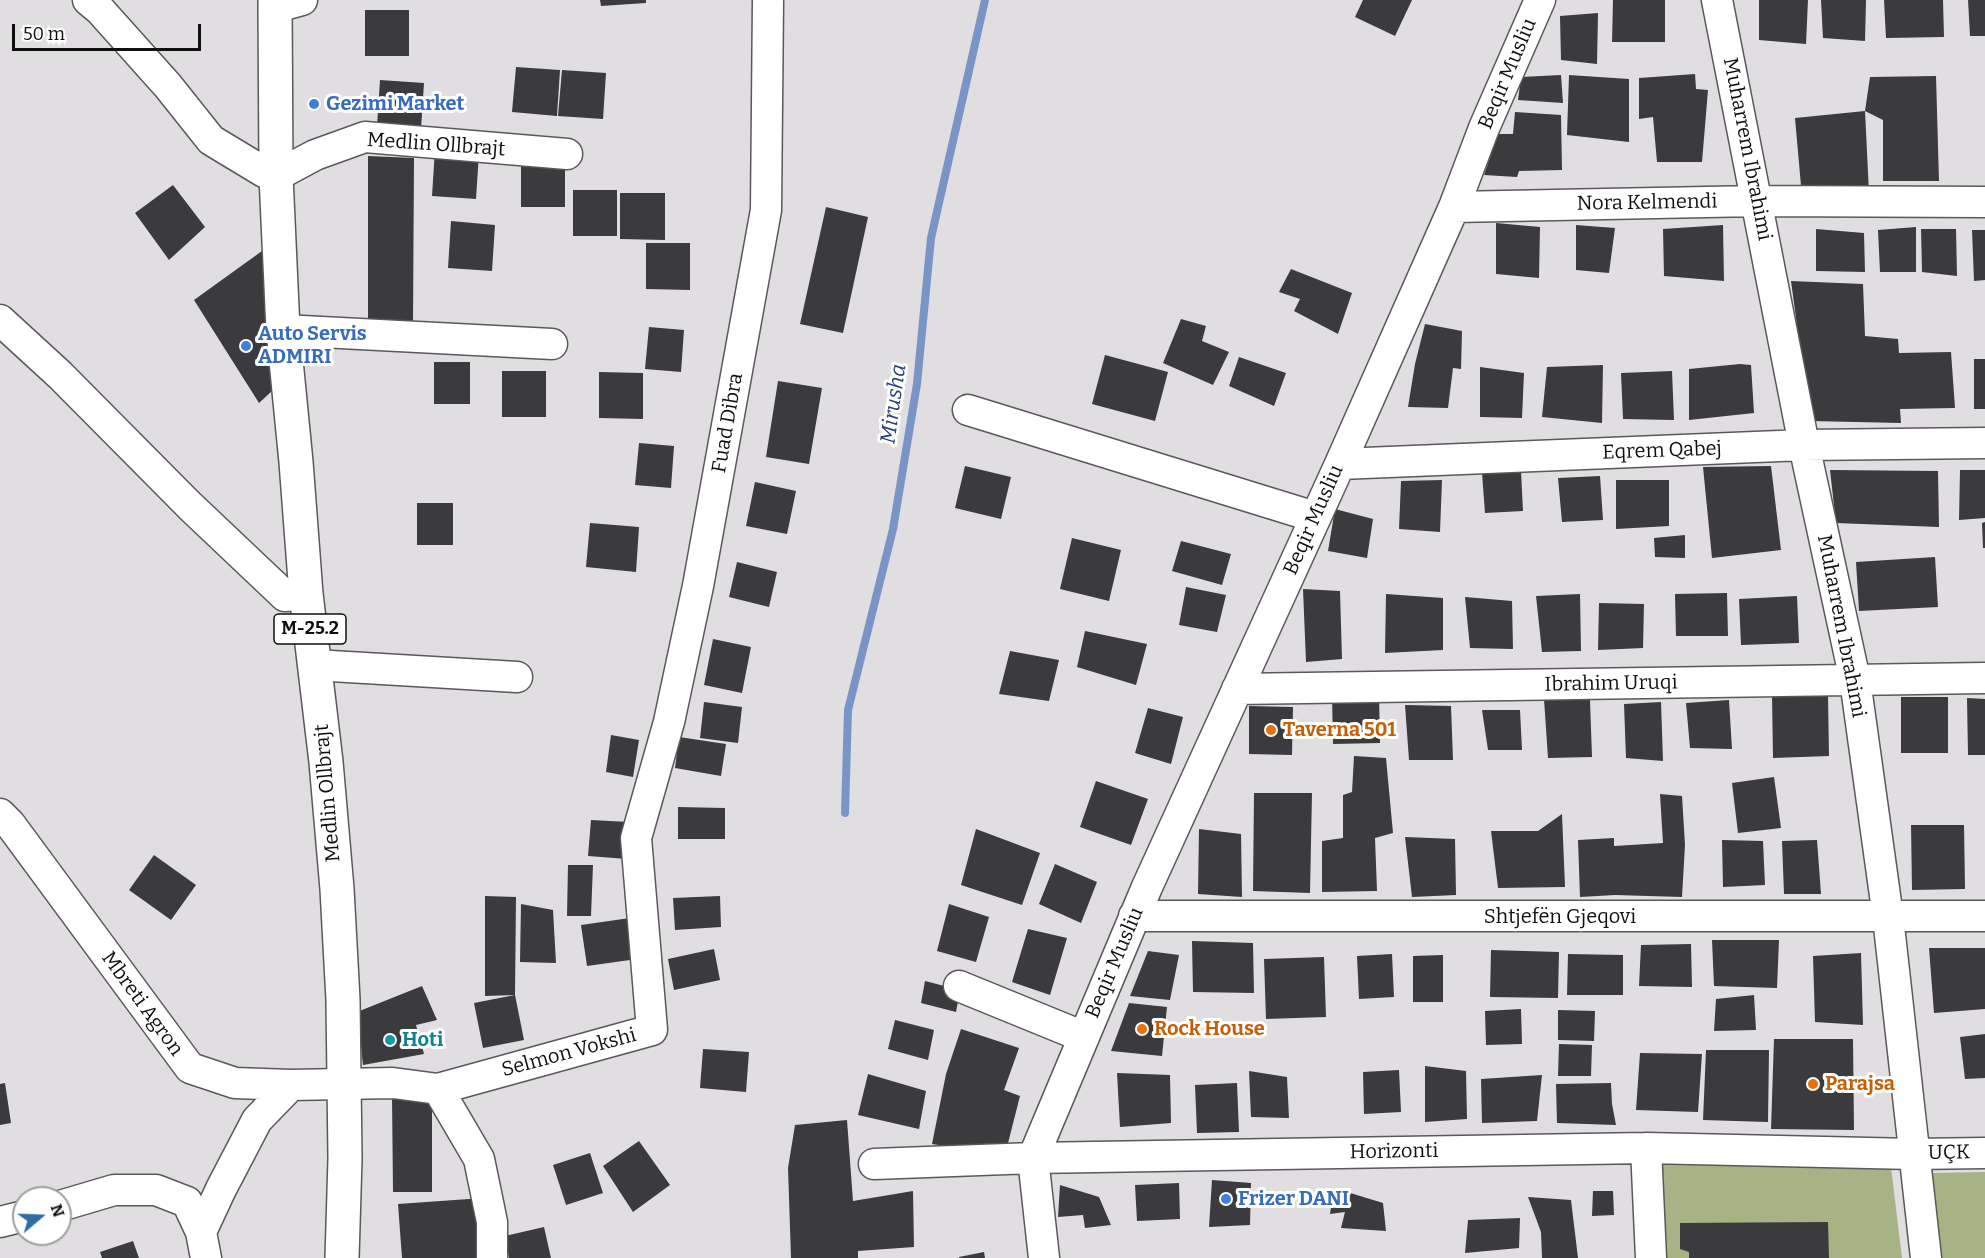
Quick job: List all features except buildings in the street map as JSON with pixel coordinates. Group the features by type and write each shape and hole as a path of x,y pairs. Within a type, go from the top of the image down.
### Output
{"main road":[{"name":"Medlin Ollbrajt","path":"284,2 276,176 284,330 306,594 326,762 337,888 343,1000 345,1159 342,1258"}],"street":[{"path":"88,0 100,10 168,86 212,140 264,172 276,176"},
{"name":"Fuad Dibra","path":"636,838 669,722 699,586 766,210 768,0"},
{"name":"Beqir Musliu","path":"1044,1258 1033,1158 1134,916 1340,464 1454,207 1484,128 1539,0"},
{"name":"Muharrem Ibrahimi","path":"1717,0 1804,445 1855,680 1888,917 1926,1258"},
{"name":"Medlin Ollbrajt","path":"276,176 315,155 365,137 567,154"},
{"name":"Nora Kelmendi","path":"1454,207 1757,201 1985,202"},
{"path":"0,320 60,375 190,506 285,596 306,594"},
{"path":"284,330 552,344"},
{"path":"968,410 1315,518"},
{"name":"Eqrem Qabej","path":"1340,464 1804,445 1985,443"},
{"path":"314,665 517,677"},
{"name":"Ibrahim Uruqi","path":"1237,690 1985,678"},
{"name":"Mbreti Agron","path":"0,814 10,824 190,1068 235,1083 344,1084"},
{"name":"Selmon Vokshi","path":"344,1084 393,1083 438,1089 652,1030 636,838"},
{"name":"Shtjefën Gjeqovi","path":"1134,916 1985,916"},
{"name":"Beqir Musliu","path":"959,986 1084,1037"},
{"path":"203,1245 221,1189 258,1120 291,1085"},
{"path":"438,1089 479,1159 492,1222 492,1258"},
{"path":"1646,1148 1651,1258"},
{"name":"Horizonti","path":"874,1164 1033,1158 1646,1148 1913,1154"},
{"name":"UÇK","path":"1913,1154 1985,1153"},
{"path":"72,1202 114,1190 156,1190 187,1202 203,1245"}],"green space":[{"path":"1658,1165 1891,1167 1902,1258 1665,1258"},
{"path":"1985,1172 1985,1258 1942,1258 1932,1173"}],"waterway":[{"name":"Mirusha","path":"845,813 848,710 893,529 917,384 931,238 985,0"}],"place":[{"name":"Gezimi Market","path":"314,104"},
{"name":"Auto Servis ADMIRI","path":"246,346"},
{"name":"Taverna 501","path":"1271,730"},
{"name":"Rock House","path":"1142,1029"},
{"name":"Hoti","path":"390,1040"},
{"name":"Parajsa","path":"1813,1084"},
{"name":"Frizer DANI","path":"1226,1199"}]}
